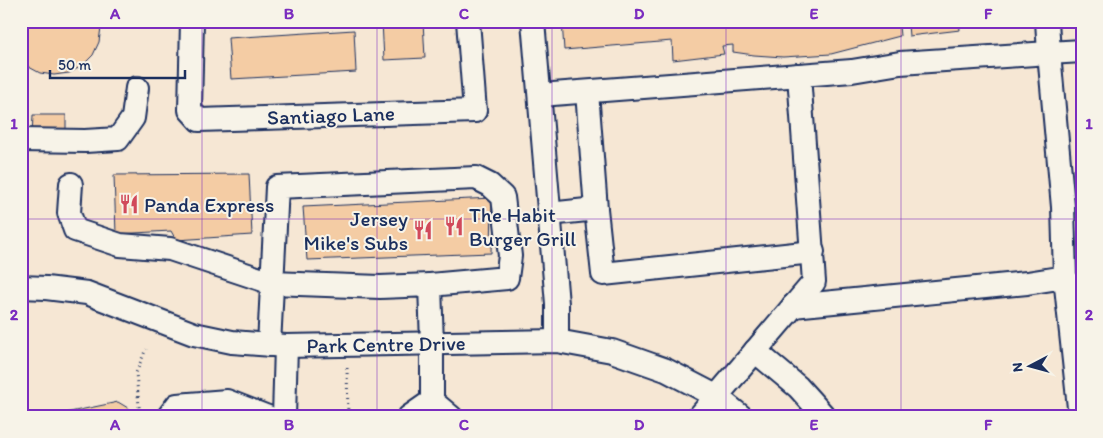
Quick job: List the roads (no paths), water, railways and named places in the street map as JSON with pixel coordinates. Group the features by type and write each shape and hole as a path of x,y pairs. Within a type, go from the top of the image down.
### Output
{"street":[{"name":"Santiago Lane","path":"192,21 190,110 199,120 476,110 468,21"},
{"path":"533,21 557,304 557,341"},
{"path":"1047,21 1072,205 1065,277 1080,417"},
{"path":"540,96 852,72 900,63 1082,51"},
{"path":"699,417 814,282 799,75"},
{"path":"21,140 85,141 118,139 132,118 137,88"},
{"path":"587,92 603,274 813,252"},
{"path":"71,184 70,213 75,230 120,246 170,249 272,283 380,287 430,285 507,278 510,256 503,197 490,185 476,178 277,187 272,283 284,417"},
{"path":"549,214 596,208"},
{"path":"794,306 1027,283 1065,277"},
{"path":"430,285 432,400 451,417"},
{"name":"Park Centre Drive","path":"21,287 87,293 194,334 232,342 278,346 557,341 612,350 666,370 716,396 742,417"},
{"path":"755,351 798,386 825,417"},
{"path":"409,417 432,400"},
{"path":"168,417 177,406 227,401 268,417"}],"place":[{"name":"Panda Express","path":"129,204"},
{"name":"The Habit Burger Grill","path":"454,226"},
{"name":"Jersey Mike's Subs","path":"423,230"}]}
